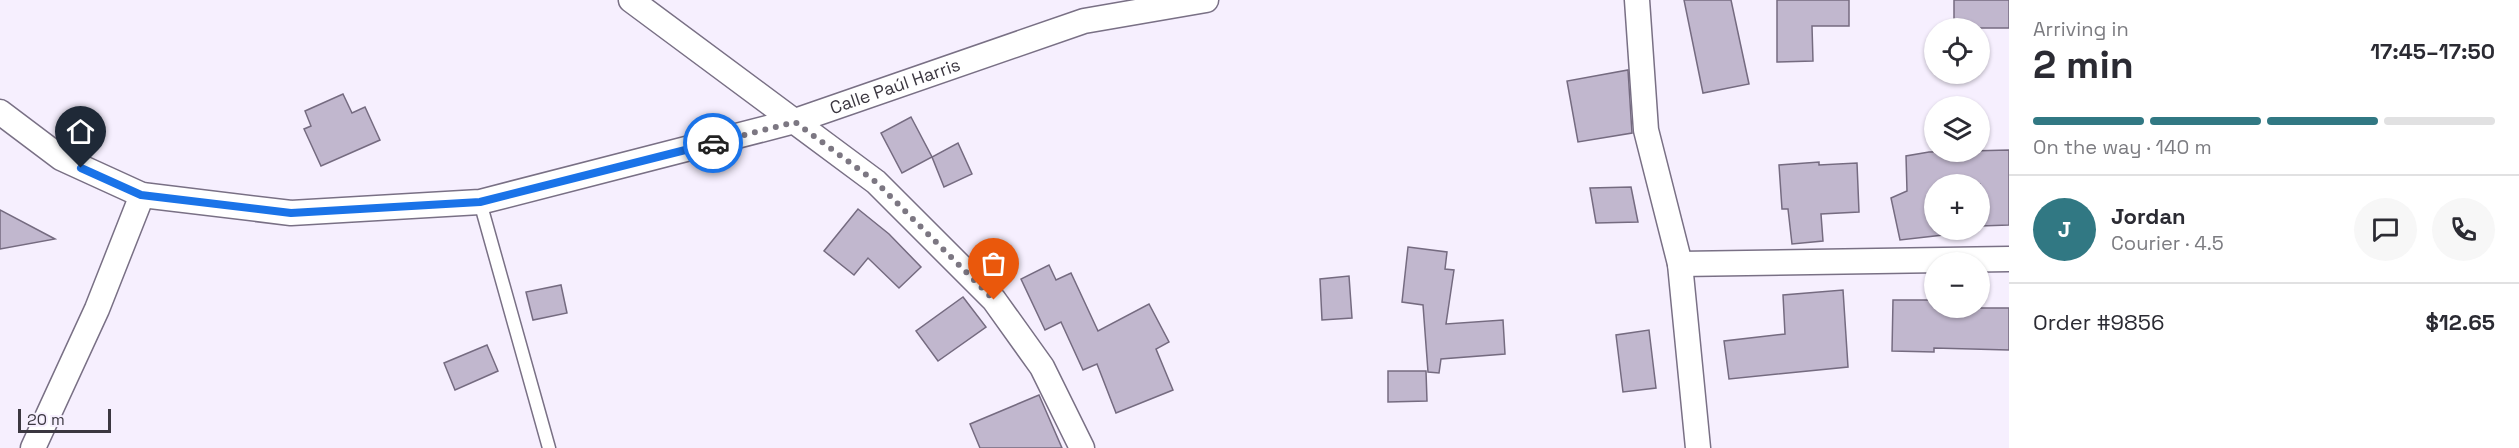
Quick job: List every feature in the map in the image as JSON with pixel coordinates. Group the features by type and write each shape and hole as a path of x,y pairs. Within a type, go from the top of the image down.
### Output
{"street":[{"path":"631,0 876,182 994,300 1042,367 1082,448"},
{"name":"Calle Paúl Harris","path":"0,112 61,158 141,195 291,213 480,202 795,122 1084,21 1206,0"},
{"path":"1636,0 1646,130 1680,264 1698,448"},
{"path":"33,448 98,309 141,195"},
{"path":"1680,264 2009,259"}],"lane":[{"path":"480,202 549,448"}],"building":[{"path":"1684,0 1731,0 1749,84 1703,93"},
{"path":"1777,0 1849,0 1849,26 1812,26 1813,61 1777,62"},
{"path":"1954,0 2009,0 2009,28 1990,28 1990,18 1954,18"},
{"path":"1628,70 1632,133 1578,142 1567,81"},
{"path":"343,94 352,113 365,107 380,140 321,166 304,129 311,126 305,111"},
{"path":"911,117 932,157 902,173 881,133"},
{"path":"958,143 972,174 944,187 932,157"},
{"path":"1990,150 2009,150 2009,225 1990,226 1990,174 1924,174 1924,237 1900,240 1891,198 1907,191 1906,156 1924,153 1924,162 1990,162"},
{"path":"1819,162 1819,165 1857,163 1859,212 1821,214 1823,241 1792,244 1788,209 1782,209 1779,165"},
{"path":"1631,187 1638,222 1596,223 1590,188"},
{"path":"858,209 889,234 921,267 899,288 868,258 854,275 824,251"},
{"path":"0,210 55,239 0,249"},
{"path":"1408,247 1447,252 1445,269 1454,270 1446,324 1503,320 1505,354 1441,359 1439,373 1428,372 1423,305 1402,302"},
{"path":"1049,265 1056,280 1071,273 1098,331 1149,304 1169,342 1156,349 1173,390 1116,413 1097,364 1083,370 1061,322 1045,330 1021,279"},
{"path":"1349,276 1352,318 1322,320 1320,279"},
{"path":"561,285 567,313 533,320 526,292"},
{"path":"1843,290 1848,367 1729,379 1724,341 1785,334 1783,295"},
{"path":"963,297 986,327 938,361 916,331"},
{"path":"1893,300 1924,300 1924,318 1990,318 1990,308 2009,308 2009,350 1934,348 1934,352 1892,351"},
{"path":"1649,330 1656,388 1623,392 1616,335"},
{"path":"487,345 498,371 455,390 444,363"},
{"path":"1388,371 1426,371 1427,401 1388,402"},
{"path":"1039,395 1062,448 980,448 970,424"}],"way so far":[{"path":"713,143 795,122 876,182 994,300"}],"route":[{"path":"81,168 141,195 291,213 480,202 713,143"}]}
